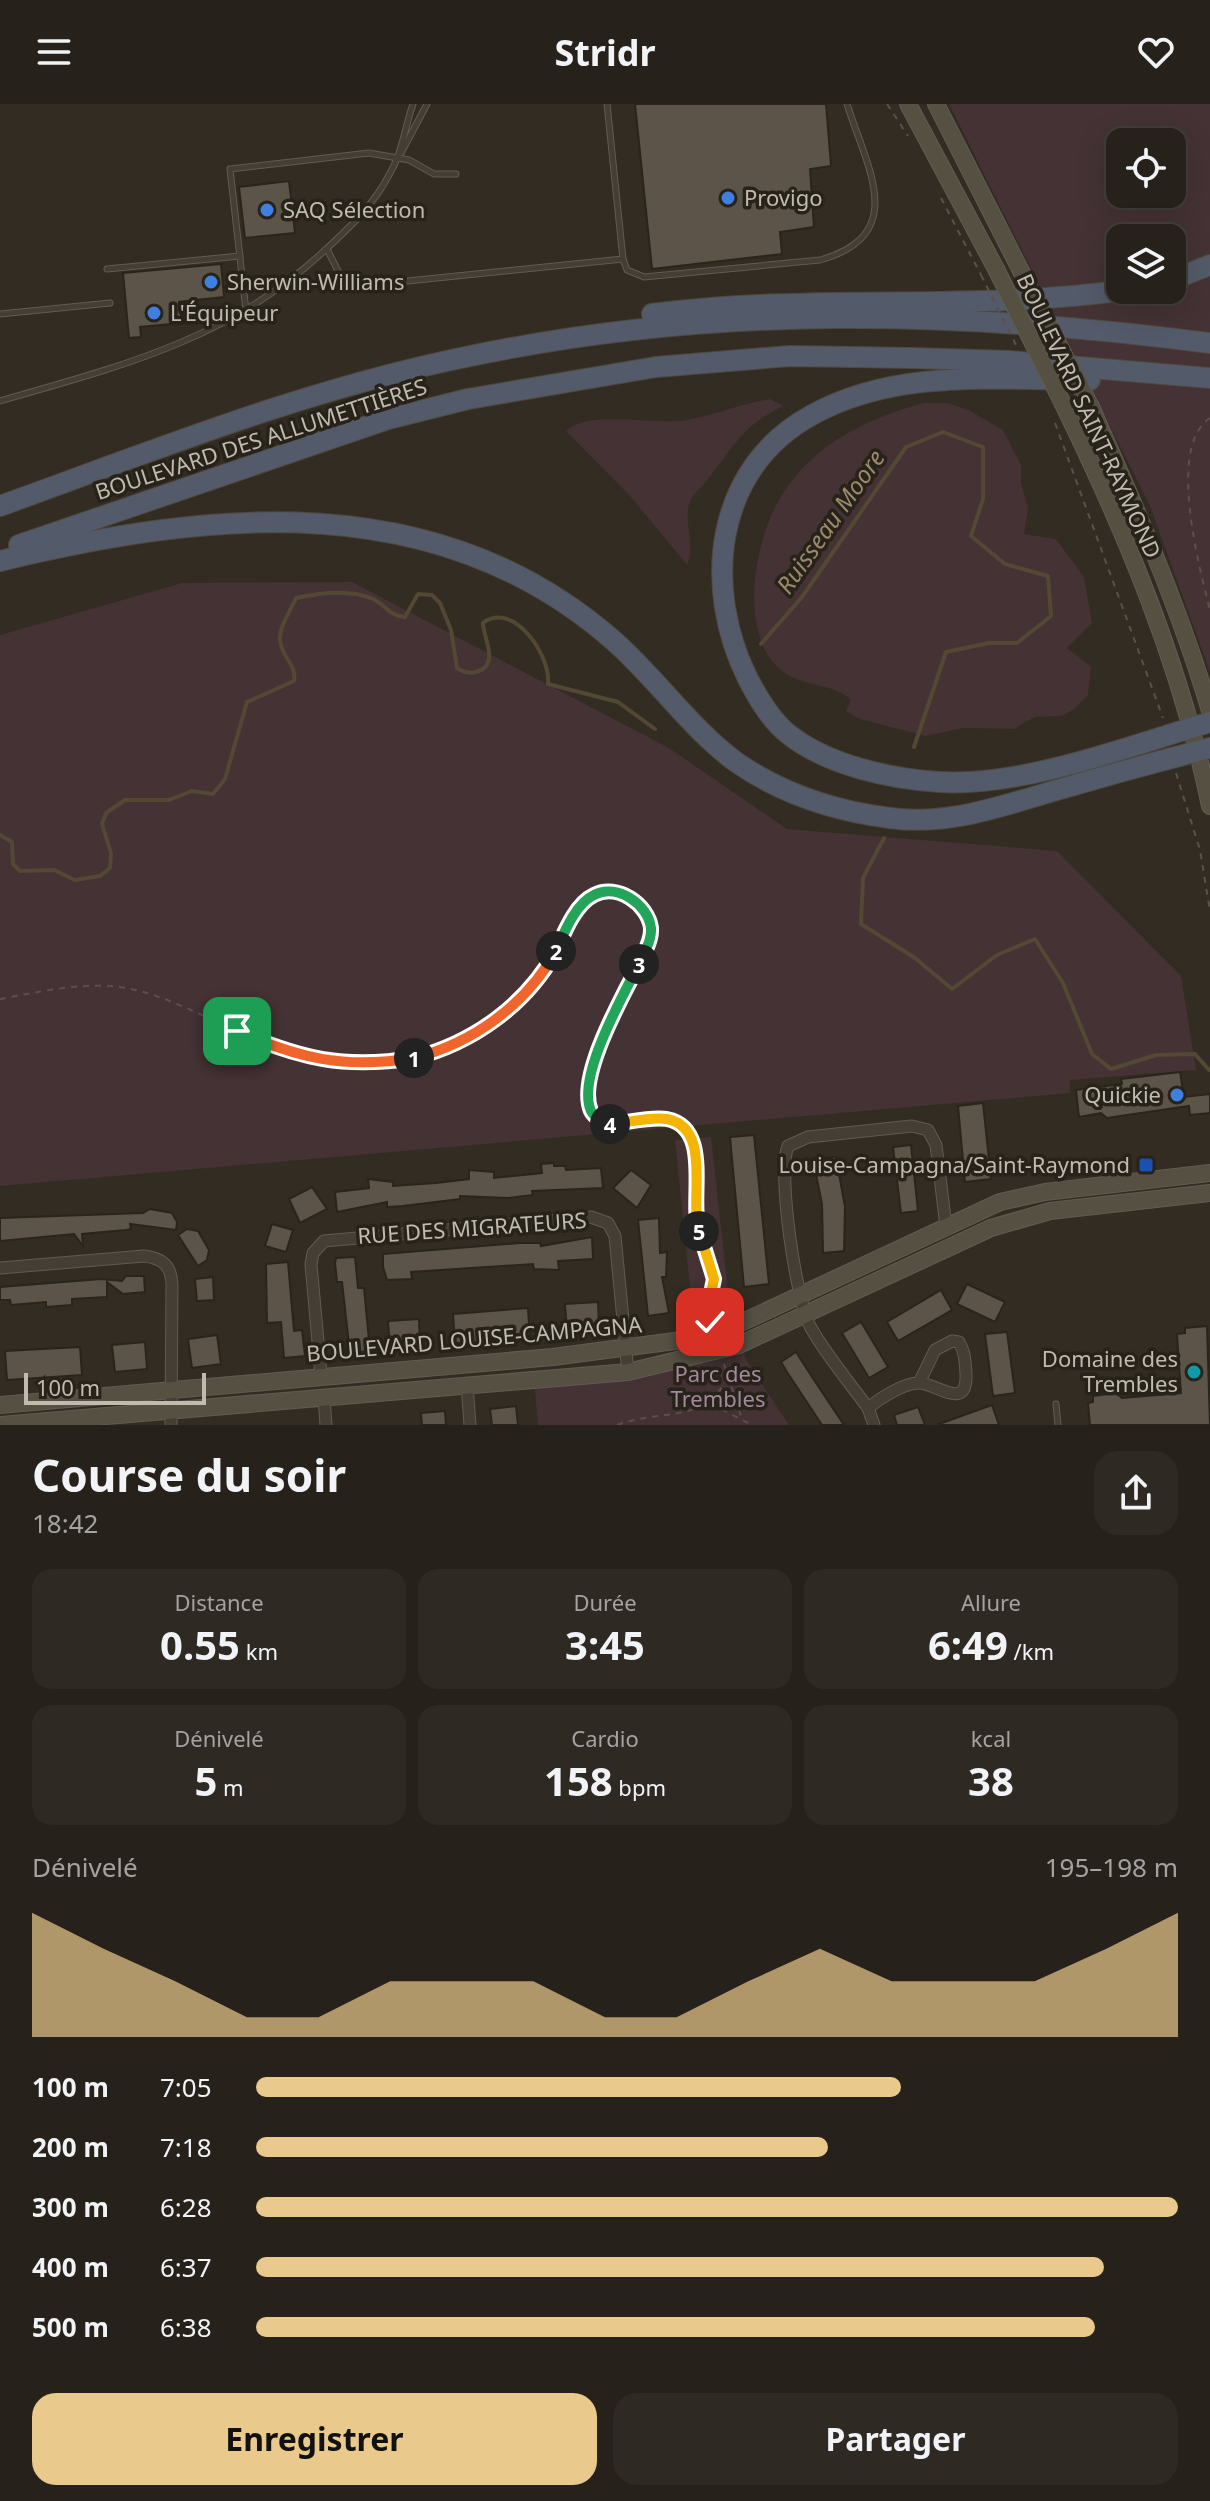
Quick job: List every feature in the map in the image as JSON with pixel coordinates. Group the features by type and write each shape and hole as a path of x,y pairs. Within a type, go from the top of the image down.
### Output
{"highway":[{"path":"1186,274 1210,265"},
{"path":"242,418 462,348 548,329 722,305 969,301 1106,291"},
{"name":"BOULEVARD DES ALLUMETTIÈRES","path":"0,506 242,418 453,359 547,341 662,326 819,317 932,318 1046,324 1210,343"},
{"name":"BOULEVARD DES ALLUMETTIÈRES","path":"0,552 388,419 468,399 656,367 790,356 869,357 1009,361 1210,379"},
{"path":"1200,725 1028,773 980,781 915,779 849,763 811,748 788,734 767,711 739,660 723,609 720,582 727,525 749,476 787,431 838,402 894,386 947,379 1210,379"},
{"path":"0,561 95,539 196,525 268,521 336,524 400,533 452,547 508,569 557,596 615,642 736,761 789,792 843,810 893,818 950,819 1001,810 1203,750"}],"street":[{"name":"BOULEVARD SAINT-RAYMOND","path":"908,104 1135,561 1200,725 1210,806"},
{"name":"BOULEVARD SAINT-RAYMOND","path":"936,104 1091,407 1161,566 1189,639 1210,711"},
{"path":"874,1425 868,1408 806,1316 795,1278 784,1166 788,1146 797,1140 912,1126 928,1130 936,1145 946,1226"},
{"name":"BOULEVARD LOUISE-CAMPAGNA","path":"0,1405 321,1375 466,1365 626,1349 696,1338 732,1327 992,1206 1030,1195 1210,1173"},
{"name":"BOULEVARD LOUISE-CAMPAGNA","path":"0,1425 171,1417 324,1398 628,1372 739,1345 991,1228 1050,1211 1210,1193"},
{"name":"RUE DES MIGRATEURS","path":"321,1375 311,1264 317,1246 333,1239 601,1219 608,1223 615,1236 628,1372"},
{"path":"0,1268 144,1256 163,1262 169,1268 172,1284 171,1417"},
{"path":"868,1408 881,1398 919,1383 953,1394 962,1391 967,1383 965,1356 959,1342 952,1341 935,1350 919,1383"},
{"path":"466,1365 470,1425"},
{"path":"321,1375 326,1425"}],"lane":[{"path":"398,157 413,104"},
{"path":"0,401 167,350 246,311 327,249 369,205 427,104"},
{"path":"607,104 623,259 627,270 644,277 820,260 846,252 875,221 878,202 847,104"},
{"path":"246,311 230,169 369,153 398,157 434,174 456,174"},
{"path":"327,249 339,273 359,286 623,259"},
{"path":"107,269 240,256"},
{"path":"0,314 110,303"},
{"path":"1056,1404 1058,1425"}],"path":[{"path":"887,104 912,143"},
{"path":"940,196 989,272 1023,358"},
{"path":"1058,409 1164,723"},
{"path":"1210,418 1192,439 1189,494 1210,610"},
{"path":"1176,773 1200,850 1210,911"},
{"path":"0,999 88,986 120,987 173,1001 264,1043 314,1059 344,1064 413,1058 465,1039 515,1003 538,978 575,914 593,895 611,892 628,896 648,917 650,936 591,1069 588,1092 591,1113 605,1124 666,1119 681,1125 691,1139 696,1163 694,1213 714,1279 709,1303 710,1322"},
{"path":"720,1355 741,1416"},
{"path":"617,1425 651,1414 700,1409 709,1404 728,1378"},
{"path":"709,1404 741,1416 752,1425"}],"green space":[{"path":"949,104 1210,104 1210,672 1150,506"},
{"path":"770,399 783,406 748,429 691,500 688,509 690,552 687,565 631,497 566,431 588,421 604,419 680,421"},
{"path":"923,403 948,403 970,411 1003,430 1021,465 1021,483 1028,508 1024,534 1056,539 1084,577 1092,623 1067,648 1091,667 1088,695 1073,710 1061,716 1035,717 1014,729 964,728 925,736 860,719 846,711 851,700 841,693 784,673 765,650 755,612 756,572 763,538 775,508 791,482 811,460 834,442 861,426"},
{"path":"352,582 669,748 787,829 1057,851 1181,976 1196,1070 1070,1080 1070,1093 0,1186 0,635 182,583"},
{"name":"Parc des Trembles","path":"711,1137 732,1327 748,1363 789,1425 538,1425 534,1379 697,1356 675,1140"}],"building":[{"name":"Provigo","path":"635,104 826,104 831,166 810,169 814,227 780,232 782,254 652,269"},
{"name":"SAQ Sélection","path":"289,181 295,233 245,238 239,187"},
{"name":"L'Équipeur","path":"221,264 224,297 179,302 182,323 140,327 141,337 129,338 123,273"},
{"path":"1180,1072 1184,1097 1210,1094 1210,1113 1190,1115 1189,1106 1107,1118 1101,1113 1079,1117 1076,1090 1122,1084 1121,1079"},
{"path":"983,1103 991,1179 965,1182 958,1106"},
{"path":"754,1135 769,1284 744,1287 730,1137"},
{"path":"911,1145 918,1211 901,1213 893,1147"},
{"path":"836,1157 845,1207 844,1251 823,1253 822,1204 813,1159"},
{"path":"554,1163 554,1166 565,1166 566,1170 601,1168 603,1188 532,1191 533,1195 508,1198 460,1196 460,1199 403,1206 387,1207 387,1202 337,1212 335,1192 369,1188 368,1179 393,1182 393,1186 436,1183 469,1179 469,1170 494,1172 494,1178 542,1173 541,1164"},
{"path":"631,1170 651,1185 637,1208 613,1188"},
{"path":"312,1187 327,1209 300,1223 289,1199"},
{"path":"150,1209 172,1213 177,1222 176,1230 130,1224 131,1229 82,1234 83,1246 74,1234 0,1241 0,1218 143,1213"},
{"path":"659,1218 660,1253 667,1252 666,1277 662,1277 669,1313 648,1316 638,1220"},
{"path":"272,1224 293,1230 286,1252 265,1246"},
{"path":"187,1229 198,1231 209,1250 207,1260 198,1266 178,1235"},
{"path":"592,1237 593,1259 558,1261 559,1270 534,1269 533,1264 411,1272 412,1279 387,1280 383,1267 383,1254 519,1243 540,1243 541,1246"},
{"path":"355,1257 358,1288 364,1288 370,1351 350,1353 342,1282 337,1282 335,1263 336,1258"},
{"path":"288,1262 294,1331 302,1330 305,1356 284,1358 281,1322 267,1323 266,1264"},
{"path":"126,1276 144,1276 145,1292 123,1294 107,1282 107,1297 72,1299 72,1305 46,1307 46,1302 11,1305 10,1300 0,1300 0,1287 101,1279 122,1281"},
{"path":"213,1277 214,1300 197,1301 195,1279"},
{"path":"967,1284 1005,1302 995,1322 957,1304"},
{"path":"941,1290 952,1310 898,1341 887,1322"},
{"path":"598,1302 599,1329 567,1331 565,1304"},
{"path":"528,1308 530,1339 455,1343 453,1314"},
{"path":"419,1319 420,1348 390,1350 388,1321"},
{"path":"861,1322 888,1367 869,1378 842,1333"},
{"name":"Domaine des Trembles","path":"1207,1326 1210,1425 1090,1425 1088,1403 1093,1402 1093,1396 1116,1393 1122,1398 1181,1393 1177,1334 1185,1333 1185,1328"},
{"path":"1007,1332 1015,1393 993,1396 985,1334"},
{"path":"217,1335 221,1364 192,1368 188,1339"},
{"path":"145,1342 147,1369 115,1372 112,1345"},
{"path":"80,1347 82,1375 7,1380 5,1351"},
{"path":"796,1352 844,1425 822,1425 787,1372 781,1362"},
{"path":"992,1405 999,1425 939,1424"},
{"path":"516,1406 518,1425 492,1425 490,1409"},
{"path":"918,1407 925,1425 897,1425 894,1415"},
{"path":"445,1411 446,1425 422,1425 421,1413"}],"waterway":[{"name":"Ruisseau Moore","path":"761,644 802,597 906,447 943,432 983,447 983,499 971,536 1005,564 1048,576 1051,616 1017,643 989,643 946,652 914,747"},
{"name":"Ruisseau Moore","path":"0,835 12,842 13,864 20,871 54,870 75,880 100,876 110,868 111,853 102,824 106,813 125,800 169,800 192,791 213,794 225,779 247,702 294,681 293,670 281,646 281,630 296,598 314,595 345,593 364,596 377,601 395,615 405,617 418,594 432,595 440,603 451,630 457,668 468,673 488,664 489,650 483,623 495,618 506,619 518,625 537,646 548,684 618,702 655,729"},
{"name":"Ruisseau Moore","path":"884,838 863,878 861,924 915,958 952,989 997,955 1035,939 1063,983 1092,1054 1111,1069 1156,1055 1195,1054 1209,1070"}],"place":[{"name":"Provigo","path":"728,198"},
{"name":"SAQ Sélection","path":"267,210"},
{"name":"Sherwin-Williams","path":"211,282"},
{"name":"L'Équipeur","path":"154,313"},
{"name":"Quickie","path":"1177,1095"},
{"name":"Louise-Campagna/Saint-Raymond","path":"1146,1165"},
{"name":"Domaine des Trembles","path":"1194,1372"}],"route":[{"path":"237,1031 287,1052 344,1064 413,1058 447,1048 478,1031 515,1003 548,965 583,903 602,892 628,896 648,917 650,936 591,1069 588,1092 591,1113 605,1124 666,1119 687,1131 695,1148 694,1213 714,1279 709,1303 710,1322"}]}
